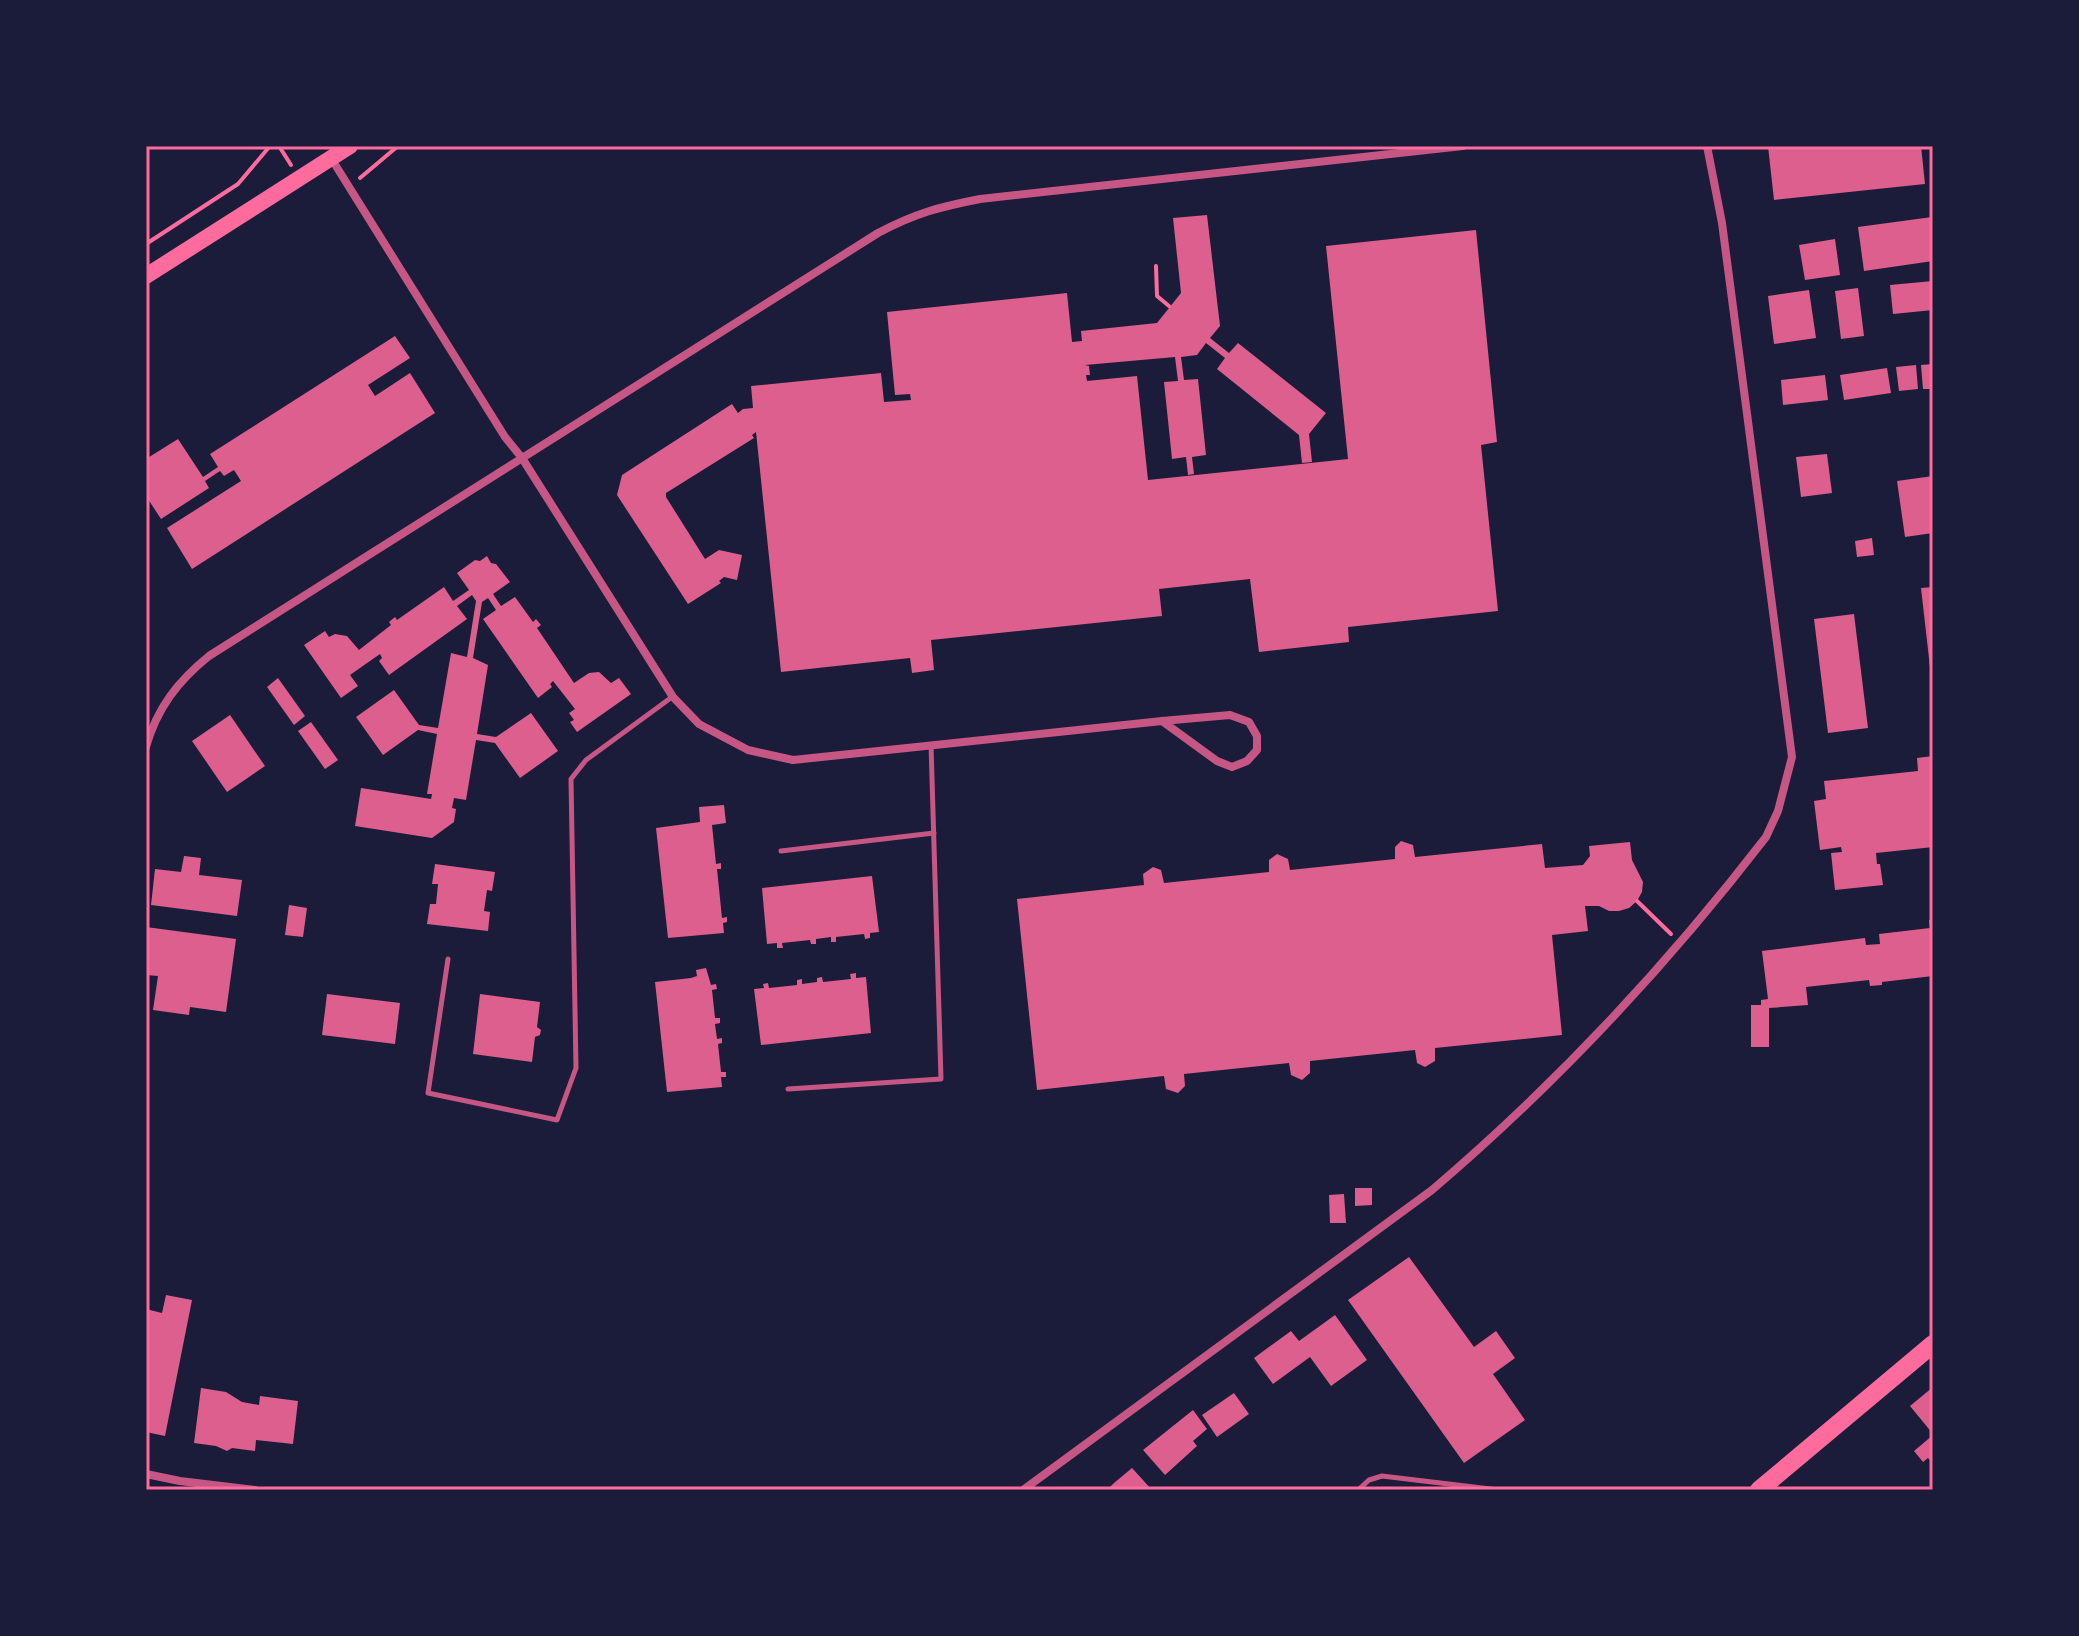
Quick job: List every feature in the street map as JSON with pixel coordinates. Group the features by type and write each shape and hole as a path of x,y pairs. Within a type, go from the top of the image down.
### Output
{"main road":[{"path":"146,276 350,146"},
{"path":"1759,1490 1933,1344"}],"street":[{"path":"146,747 169,695 187,674 209,656 878,233 931,209 980,199 1463,146"},
{"path":"1023,1490 1432,1190 1478,1150 1563,1068 1678,941 1766,837 1778,811 1792,757 1724,239 1707,146"},
{"path":"331,158 505,437 522,458 673,697 699,724 748,750 793,760 1162,721 1230,715 1249,722 1257,736 1257,750 1247,761 1232,767 1217,761 1162,721"},
{"path":"146,1474 255,1490"}],"lane":[{"path":"448,959 428,1093 557,1120 576,1068 571,779 586,760 673,697"},
{"path":"788,1089 941,1079 931,745"},
{"path":"781,851 934,833"},
{"path":"1358,1490 1369,1480 1382,1476 1499,1490"}],"path":[{"path":"146,244 238,184 270,146"},
{"path":"349,188 398,146"},
{"path":"1156,266 1157,296 1169,306"},
{"path":"1637,901 1678,941"}],"building":[{"path":"1768,146 1921,146 1925,184 1774,200"},
{"path":"1207,215 1220,326 1210,338 1229,353 1238,343 1326,413 1309,434 1312,462 1302,463 1299,435 1217,369 1225,358 1206,343 1197,355 1181,357 1184,380 1198,379 1206,455 1192,457 1194,474 1188,475 1186,457 1172,459 1164,382 1178,381 1175,357 1085,365 1089,366 1087,381 1137,376 1148,480 1348,459 1326,246 1476,230 1497,442 1481,445 1498,611 1348,627 1349,642 1259,652 1250,579 1159,589 1162,616 931,640 934,670 912,673 910,658 781,672 756,432 752,435 754,438 666,493 705,559 719,550 742,555 737,580 724,577 719,581 721,583 688,604 617,495 622,475 732,404 738,413 753,408 751,386 881,373 884,402 911,400 910,394 895,395 887,312 1067,293 1072,342 1082,341 1081,331 1157,323 1181,293 1173,218"},
{"path":"1932,217 1933,261 1864,271 1858,227"},
{"path":"1835,239 1840,275 1805,280 1799,245"},
{"path":"1933,281 1933,310 1893,314 1890,285"},
{"path":"1858,288 1864,336 1841,339 1835,291"},
{"path":"1809,290 1816,338 1774,344 1768,296"},
{"path":"395,336 410,358 368,385 375,396 410,373 435,413 192,569 167,528 241,481 234,470 224,476 220,471 205,481 209,488 161,519 146,496 146,459 178,439 203,477 218,467 210,454"},
{"path":"1933,364 1933,389 1923,389 1921,365"},
{"path":"1916,365 1918,389 1899,391 1896,367"},
{"path":"1887,368 1891,393 1844,400 1840,375"},
{"path":"1825,375 1828,400 1783,405 1781,380"},
{"path":"1827,454 1832,493 1801,497 1796,457"},
{"path":"1933,476 1933,533 1905,537 1897,481"},
{"path":"1872,538 1874,555 1857,557 1855,541"},
{"path":"487,556 510,582 493,594 501,606 515,597 533,622 536,619 541,625 537,628 574,683 589,673 599,672 611,683 619,678 631,694 577,732 570,722 574,720 569,713 575,709 553,681 550,684 552,687 538,698 483,619 496,610 488,598 482,602 473,658 488,665 477,734 496,737 531,713 558,751 520,778 495,743 476,740 466,800 454,798 454,822 432,838 355,826 361,788 431,799 432,794 427,794 437,734 418,730 383,755 356,717 394,690 419,725 438,728 451,653 467,657 476,601 472,595 457,606 467,619 389,675 379,661 382,658 380,654 350,675 358,686 341,698 304,645 325,631 329,637 335,634 347,636 359,650 391,625 389,622 395,617 397,620 444,587 453,601 469,590 457,573 475,560 480,561"},
{"path":"1933,587 1933,676 1931,676 1921,588"},
{"path":"1854,614 1868,728 1828,733 1814,619"},
{"path":"278,678 305,716 294,725 267,687"},
{"path":"230,715 265,766 227,792 192,741"},
{"path":"311,722 338,760 325,769 298,731"},
{"path":"1933,756 1933,847 1876,853 1883,885 1835,890 1831,853 1842,852 1841,847 1820,850 1814,801 1826,799 1824,781 1918,771 1917,758"},
{"path":"724,805 726,823 712,825 716,864 721,863 721,869 717,869 722,918 727,917 727,922 723,923 724,933 668,938 656,828 700,822 699,807"},
{"path":"1401,841 1413,845 1415,857 1542,844 1545,868 1583,865 1590,856 1589,846 1630,842 1632,860 1643,882 1637,901 1619,911 1585,906 1588,931 1552,935 1562,1035 1435,1048 1435,1061 1425,1067 1417,1063 1415,1050 1310,1061 1310,1073 1302,1080 1291,1075 1289,1063 1184,1074 1185,1086 1178,1093 1166,1089 1164,1076 1037,1090 1017,899 1144,885 1143,874 1153,867 1161,870 1164,883 1269,872 1269,860 1277,854 1288,859 1290,870 1395,859 1395,847"},
{"path":"184,856 201,858 199,875 242,880 237,916 151,905 155,869 181,872"},
{"path":"435,864 495,872 492,891 487,890 484,911 490,912 488,931 427,924 430,904 436,904 438,884 432,884"},
{"path":"872,876 879,932 870,933 870,938 865,939 864,934 836,937 836,942 831,942 831,937 816,939 816,944 811,944 810,940 782,943 783,948 777,948 777,943 767,944 762,888"},
{"path":"289,905 307,908 303,937 285,935"},
{"path":"1933,919 1933,976 1882,982 1882,985 1870,986 1869,980 1806,987 1808,1005 1769,1008 1769,1047 1751,1047 1751,1005 1761,1005 1761,1000 1768,999 1762,951 1865,938 1866,945 1880,944 1879,934 1930,928 1929,920"},
{"path":"146,927 236,939 226,1012 190,1007 189,1015 153,1010 158,976 146,975"},
{"path":"706,968 711,985 716,984 717,989 712,990 715,1018 720,1018 720,1023 715,1024 717,1039 722,1038 722,1043 718,1044 721,1072 726,1072 726,1077 721,1077 722,1087 667,1092 655,982 691,978 697,976 696,970"},
{"path":"856,973 856,978 866,977 871,1033 761,1045 754,989 764,988 763,984 768,983 769,988 797,985 797,980 802,979 802,984 817,982 817,978 822,977 823,982 851,979 850,974"},
{"path":"327,994 400,1003 395,1044 322,1035"},
{"path":"480,994 540,1002 537,1027 541,1030 540,1035 535,1037 532,1062 473,1054"},
{"path":"1355,1188 1372,1188 1372,1205 1355,1206"},
{"path":"1344,1194 1346,1223 1330,1223 1329,1195"},
{"path":"1409,1257 1474,1347 1496,1331 1515,1358 1493,1374 1525,1420 1464,1463 1348,1300"},
{"path":"166,1295 192,1300 165,1436 146,1432 146,1309 162,1313"},
{"path":"1335,1315 1367,1360 1331,1386 1310,1357 1273,1384 1254,1358 1291,1331 1299,1341"},
{"path":"1933,1387 1933,1434 1910,1406"},
{"path":"201,1388 226,1392 242,1402 259,1405 260,1396 298,1401 293,1444 256,1440 255,1451 232,1448 227,1451 194,1443"},
{"path":"1234,1393 1249,1414 1217,1437 1202,1415"},
{"path":"1193,1410 1207,1429 1193,1441 1197,1446 1165,1475 1143,1450"},
{"path":"1933,1435 1933,1460 1928,1458 1923,1462 1914,1451"},
{"path":"1132,1468 1152,1490 1107,1490 1114,1483"}]}
